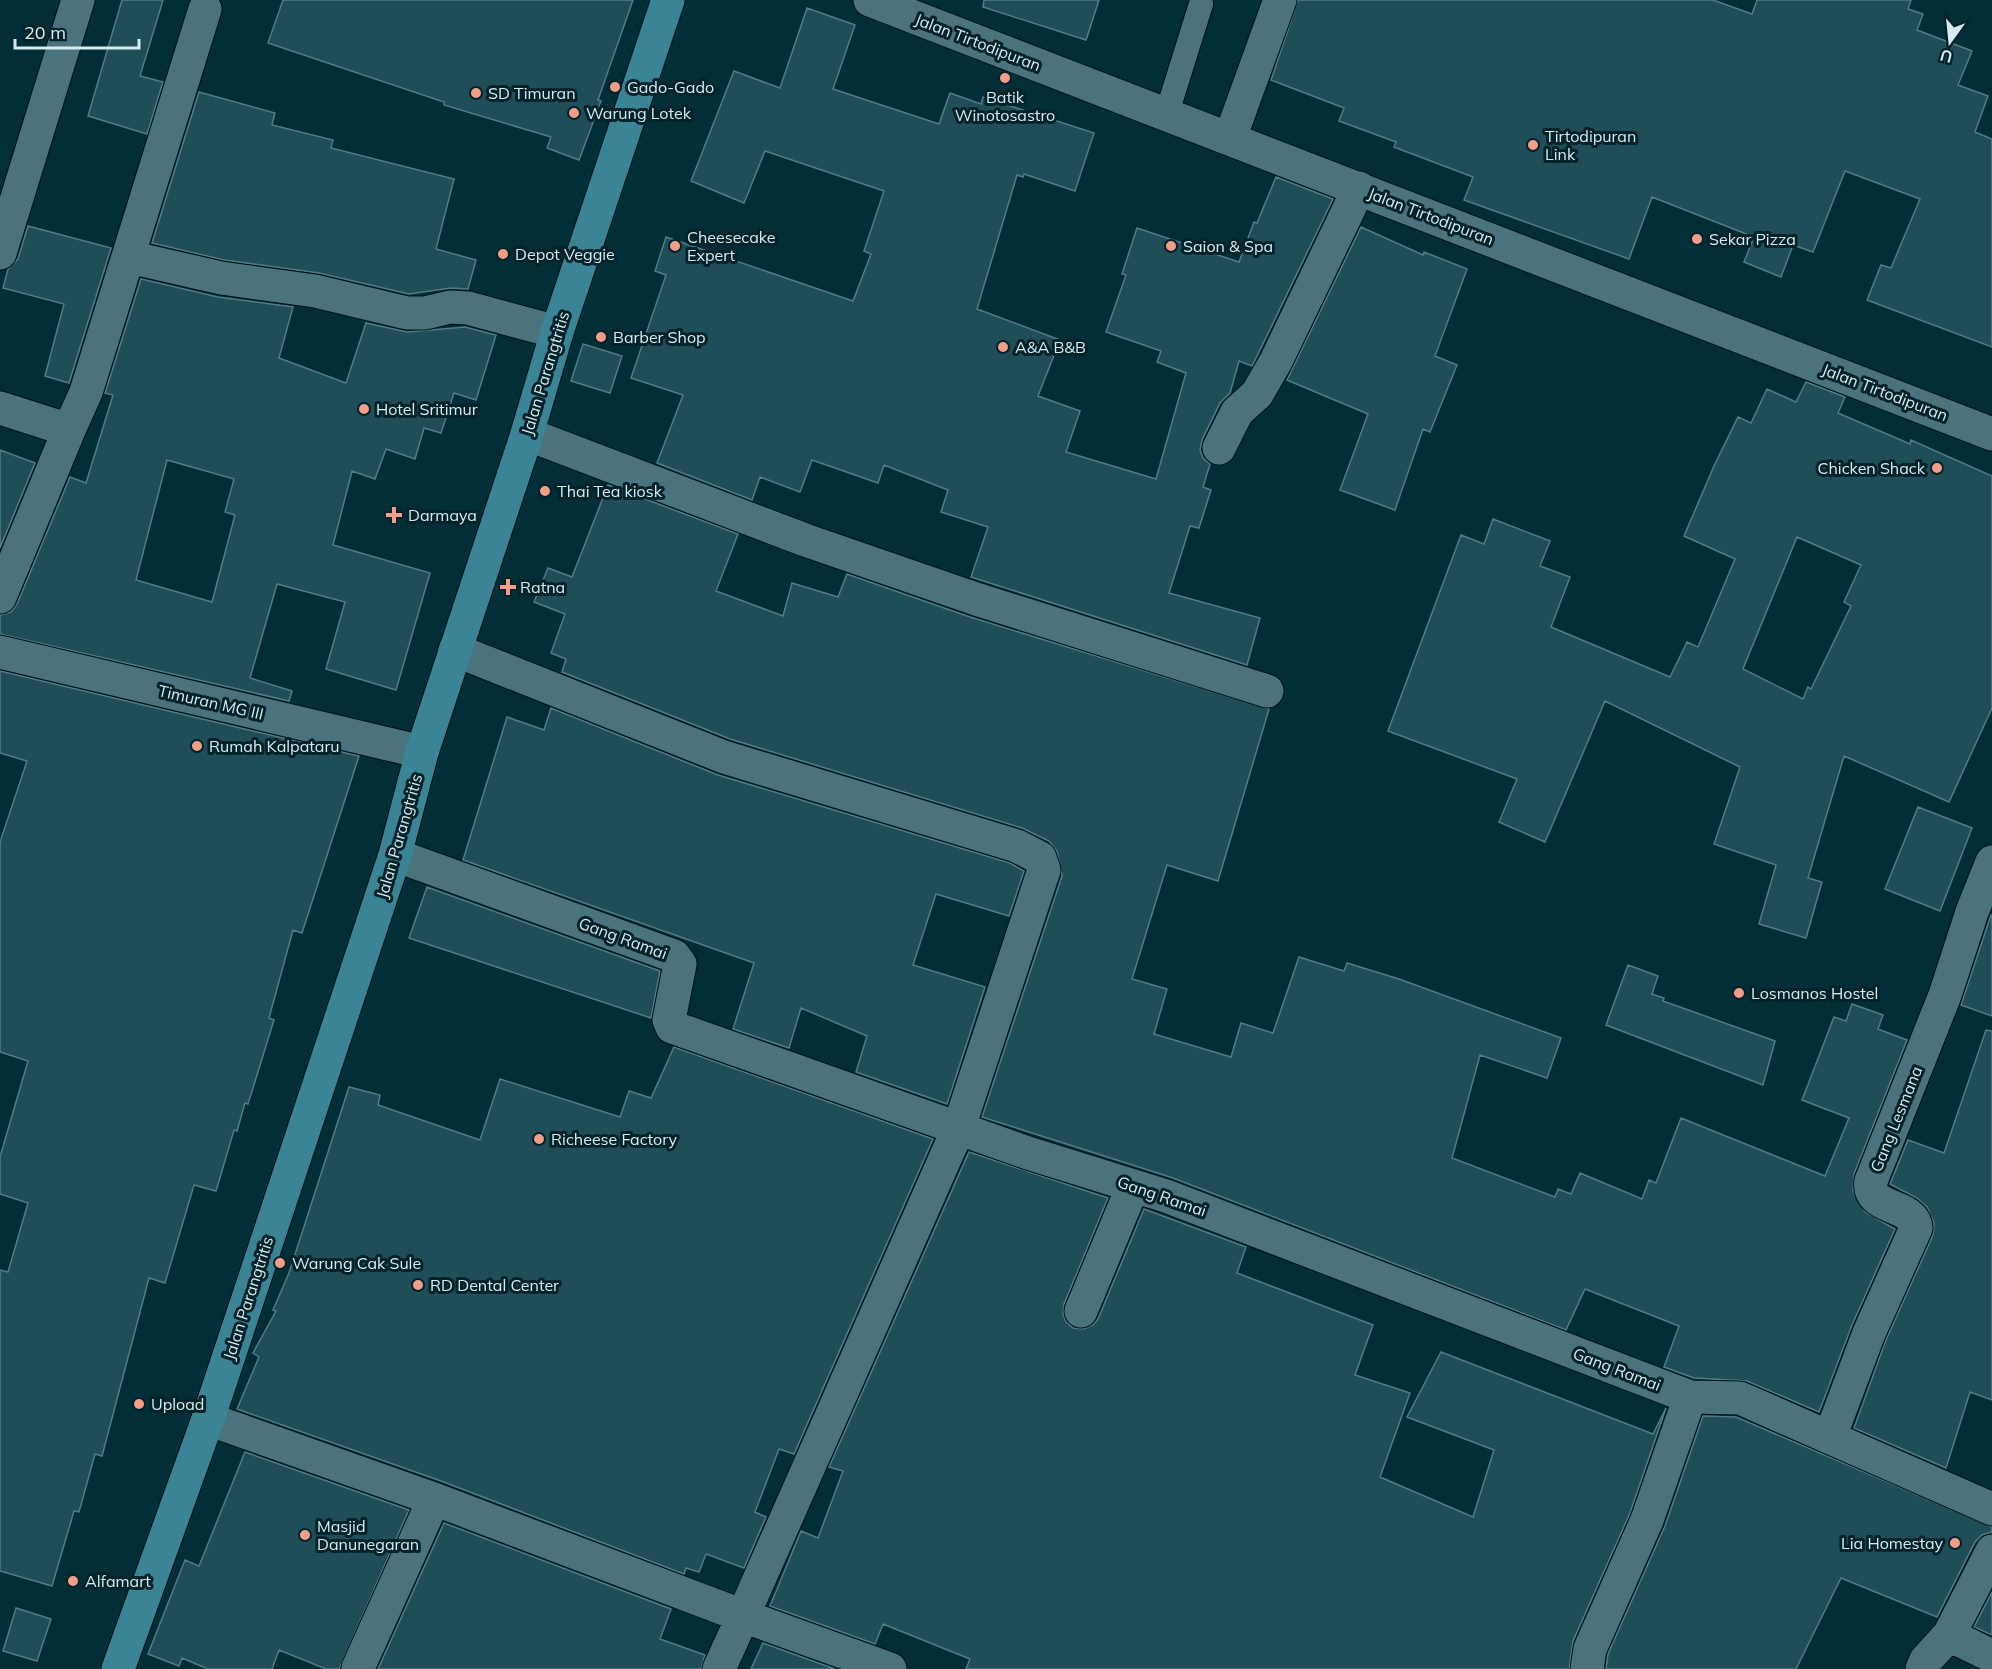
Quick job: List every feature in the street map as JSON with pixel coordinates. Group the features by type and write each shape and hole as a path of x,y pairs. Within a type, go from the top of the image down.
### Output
{"main road":[{"name":"Jalan Parangtritis","path":"118,1669 208,1419 395,855 422,752 527,434 557,332 668,0"}],"street":[{"path":"0,253 78,0"},
{"name":"Jalan Tirtodipuran","path":"870,0 1992,434"},
{"path":"1230,138 1280,0"},
{"path":"0,597 86,392 205,9"},
{"path":"1219,448 1237,412 1257,394 1276,361 1359,188"},
{"path":"129,256 221,278 315,291 407,313 450,307 468,308 557,332"},
{"path":"0,408 69,430"},
{"path":"527,434 805,540 976,599 1267,691"},
{"path":"455,650 724,757 1017,846 1040,858 1044,870 959,1127 719,1669"},
{"name":"Timuran MG III","path":"0,652 422,752"},
{"name":"Gang Ramai","path":"395,855 674,956 680,964 669,1020 672,1027 1028,1153 1133,1186 1690,1397 1740,1398 1992,1509"},
{"name":"Gang Lesmana","path":"1830,1437 1869,1333 1916,1228 1911,1217 1873,1197 1870,1190 1945,995 1982,916 1992,862"},
{"path":"1081,1311 1133,1186"},
{"path":"1587,1669 1590,1649 1647,1520 1690,1397"},
{"path":"208,1419 434,1499 890,1669"},
{"path":"358,1668 434,1499"},
{"path":"1923,1669 1926,1660 1948,1635 1992,1551"},
{"path":"1948,1635 1992,1656"}],"lane":[{"path":"1166,116 1201,4"}],"building":[{"path":"122,0 163,0 140,76 163,82 147,134 88,116"},
{"name":"SD Timuran","path":"283,0 633,0 598,100 601,101 579,160 547,148 551,137 444,105 444,102 268,43"},
{"path":"984,0 1099,0 1086,40 983,7"},
{"path":"1298,0 1713,0 1752,14 1757,0 1911,0 1908,9 1923,14 1917,30 1972,51 1958,85 1988,96 1975,132 1992,139 1992,347 1867,300 1881,265 1891,268 1920,199 1845,171 1813,252 1793,245 1781,277 1744,262 1754,237 1652,197 1629,259 1464,200 1473,177 1394,147 1396,142 1339,121 1344,108 1271,80"},
{"path":"807,8 855,25 833,89 939,124 950,93 981,104 983,97 1094,133 1075,191 1024,174 1023,177 1017,175 977,309 1060,340 1038,396 1080,411 1066,452 1156,479 1186,373 1157,362 1161,351 1106,332 1126,275 1122,274 1137,228 1239,262 1254,222 1257,223 1276,177 1333,199 1252,366 1239,361 1230,393 1220,403 1202,440 1200,450 1203,458 1210,464 1203,487 1211,490 1199,528 1190,526 1169,593 1260,618 1247,665 971,577 988,527 941,512 948,490 884,465 878,483 812,460 800,492 760,477 752,500 657,463 683,395 631,378 666,275 655,271 666,237 853,301 871,254 864,251 884,191 765,151 744,203 691,181 734,71 780,88"},
{"path":"199,92 275,113 272,125 333,140 331,148 454,179 436,249 476,260 468,289 451,288 409,294 319,273 224,260 152,243"},
{"path":"28,226 111,248 69,383 45,376 64,304 3,288 8,269 18,259"},
{"path":"1361,227 1423,255 1424,252 1467,269 1435,356 1457,365 1430,432 1423,429 1395,510 1340,490 1368,414 1287,380"},
{"path":"141,279 218,297 293,307 279,358 346,383 366,323 407,332 465,327 496,335 476,400 454,393 441,433 424,428 415,459 386,449 375,479 352,471 333,545 430,573 396,690 326,669 345,602 277,584 250,678 292,691 289,701 0,634 0,615 11,612 17,604 70,477 86,483 113,395 105,393","holes":["167,460 234,479 225,512 235,515 212,602 136,580"]},
{"path":"583,344 622,356 610,393 571,381"},
{"path":"1806,382 1845,397 1838,413 1910,444 1911,440 1992,476 1992,708 1949,802 1844,756 1808,878 1822,882 1806,938 1759,924 1776,865 1714,844 1740,767 1605,701 1545,842 1499,822 1517,779 1388,731 1461,535 1484,544 1493,519 1550,541 1540,566 1570,577 1551,627 1670,677 1687,642 1698,647 1735,559 1684,536 1714,466 1738,417 1751,423 1767,389 1796,402","holes":["1797,537 1861,565 1844,602 1851,606 1811,689 1808,687 1803,699 1743,669"]},
{"path":"0,450 35,463 0,548"},
{"path":"608,485 738,534 716,591 783,616 792,583 838,597 847,574 970,617 1269,709 1218,881 1167,865 1132,979 1167,989 1154,1034 1231,1057 1241,1023 1273,1033 1299,957 1344,971 1347,963 1399,979 1561,1038 1547,1078 1480,1055 1452,1158 1555,1197 1558,1189 1571,1194 1580,1173 1642,1199 1649,1180 1656,1183 1681,1118 1825,1176 1849,1118 1802,1100 1834,1017 1846,1021 1852,1004 1883,1015 1878,1029 1907,1040 1854,1174 1853,1191 1865,1212 1895,1229 1852,1325 1819,1412 1747,1381 1694,1378 1664,1367 1679,1326 1585,1289 1566,1330 1173,1178 982,1117 1062,876 1057,851 1049,841 1022,828 730,739 562,672 566,659 551,653 565,614 534,602 548,568 572,577"},
{"path":"0,671 359,756 302,933 293,930 269,1018 274,1020 248,1104 245,1103 237,1131 234,1130 216,1191 194,1185 165,1283 149,1278 102,1456 95,1454 79,1512 74,1511 52,1586 0,1571 0,1270 8,1272 28,1203 0,1194 0,1157 28,1061 0,1052 0,842 27,761 0,753"},
{"path":"551,708 718,775 1010,863 1024,871 1009,916 936,894 913,965 985,987 947,1104 856,1072 867,1036 801,1008 789,1048 733,1029 754,963 463,860 507,717 544,730"},
{"path":"1918,807 1972,828 1940,911 1885,889"},
{"path":"427,887 660,971 651,1018 409,938"},
{"path":"1992,915 1992,1016 1961,1005"},
{"path":"1628,965 1658,976 1652,994 1664,998 1663,1001 1775,1041 1763,1085 1606,1025"},
{"path":"1986,1030 1992,1031 1992,1400 1970,1392 1946,1468 1854,1428 1886,1340 1933,1235 1934,1223 1927,1207 1917,1198 1890,1184 1908,1140 1944,1153"},
{"path":"674,1047 933,1139 794,1454 779,1449 755,1512 766,1517 744,1568 706,1554 699,1572 686,1568 684,1574 441,1481 237,1409 259,1357 253,1353 276,1311 273,1310 289,1273 349,1087 380,1095 378,1105 480,1140 500,1079 620,1117 629,1091 651,1098"},
{"path":"969,1152 1108,1198 1064,1304 1063,1314 1066,1322 1073,1328 1084,1329 1093,1325 1098,1319 1144,1209 1246,1247 1237,1273 1373,1325 1355,1375 1410,1393 1380,1477 1473,1517 1494,1450 1407,1417 1441,1352 1653,1434 1666,1408 1630,1513 1573,1641 1569,1669 966,1669 970,1659 883,1624 875,1644 770,1606 801,1531 818,1538 843,1471 829,1467"},
{"path":"1703,1416 1736,1417 1992,1527 1992,1532 1982,1535 1975,1542 1937,1617 1841,1578 1796,1669 1606,1669 1608,1654 1665,1526"},
{"path":"245,1452 409,1510 339,1669 326,1669 279,1650 272,1669 208,1669 182,1658 179,1666 148,1654 185,1560 199,1566"},
{"path":"444,1523 671,1609 660,1639 705,1655 701,1669 378,1669"},
{"path":"1992,1592 1992,1635 1974,1627"},
{"path":"16,1608 51,1619 37,1661 3,1651"},
{"path":"763,1643 835,1669 751,1669"}],"place":[{"name":"Batik Winotosastro","path":"1005,78"},
{"name":"Gado-Gado","path":"615,87"},
{"name":"SD Timuran","path":"476,93"},
{"name":"Warung Lotek","path":"574,113"},
{"name":"Tirtodipuran Link","path":"1533,145"},
{"name":"Sekar Pizza","path":"1697,239"},
{"name":"Cheesecake Expert","path":"675,246"},
{"name":"Saion & Spa","path":"1171,246"},
{"name":"Depot Veggie","path":"503,254"},
{"name":"Barber Shop","path":"601,337"},
{"name":"A&A B&B","path":"1003,347"},
{"name":"Hotel Sritimur","path":"364,409"},
{"name":"Chicken Shack","path":"1937,468"},
{"name":"Thai Tea kiosk","path":"545,491"},
{"name":"Darmaya","path":"394,515"},
{"name":"Ratna","path":"508,587"},
{"name":"Rumah Kalpataru","path":"197,746"},
{"name":"Losmanos Hostel","path":"1739,993"},
{"name":"Richeese Factory","path":"539,1139"},
{"name":"Warung Cak Sule","path":"280,1263"},
{"name":"RD Dental Center","path":"418,1285"},
{"name":"Upload","path":"139,1404"},
{"name":"Masjid Danunegaran","path":"305,1535"},
{"name":"Lia Homestay","path":"1955,1543"},
{"name":"Alfamart","path":"73,1581"}]}
